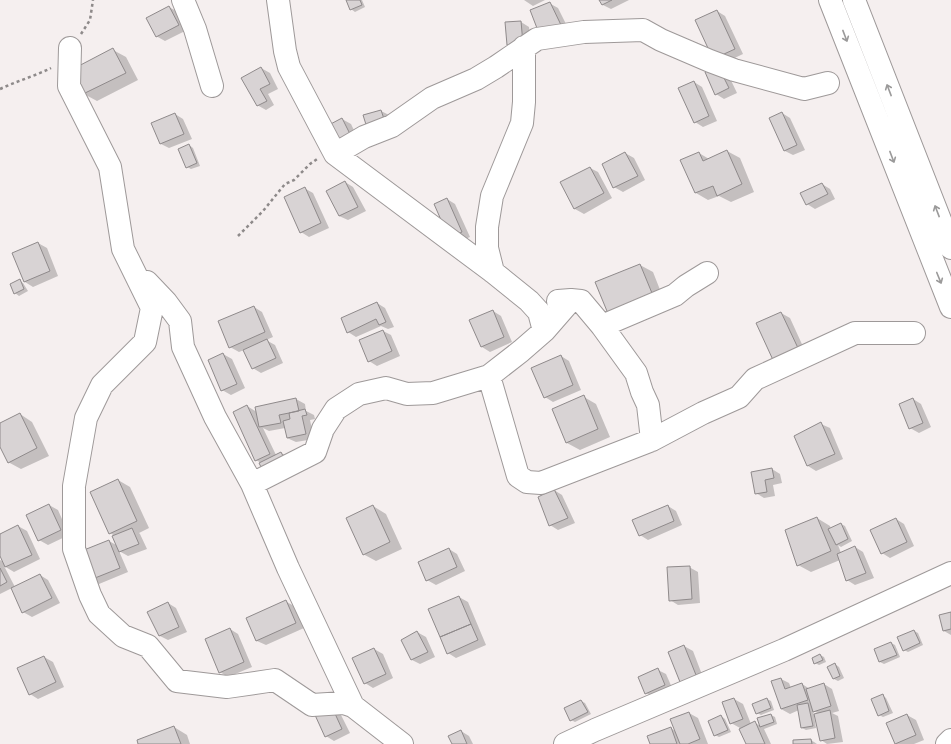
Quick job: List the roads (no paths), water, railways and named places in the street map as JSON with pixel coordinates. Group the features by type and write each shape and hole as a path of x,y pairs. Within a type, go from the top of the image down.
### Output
{"street":[{"path":"183,0 195,29 212,86"},
{"path":"278,0 285,51 289,67 335,154 493,272 528,301 539,312 544,331"},
{"path":"830,0 951,307"},
{"path":"854,0 951,248"},
{"path":"335,154 364,138 392,126 432,98 476,79 537,39 584,32 643,30 661,40 734,70 804,89 828,83"},
{"path":"70,48 69,86 110,167 123,249 152,308 145,342 102,385 86,418 74,486 74,549 90,595 99,614 123,636 148,646 177,681 227,687 275,680 312,705 344,703 353,706 402,744"},
{"path":"493,272 487,248 487,226 492,196 522,123 524,102 524,48"},
{"path":"123,249 145,280 166,302 180,321 183,347 215,417 252,484 288,568 353,706"},
{"path":"602,326 675,295 707,273"},
{"path":"252,484 315,452 323,429 336,409 359,394 386,388 407,394 433,393 489,376 521,352 544,331 571,300"},
{"path":"528,301 581,301 602,326 636,373 648,405 652,440"},
{"path":"489,376 518,476 527,482 541,483 652,440 703,413 739,397 756,378 855,333 914,333"},
{"path":"565,744 602,726 784,650 951,573"},
{"path":"947,744 951,740"}]}
